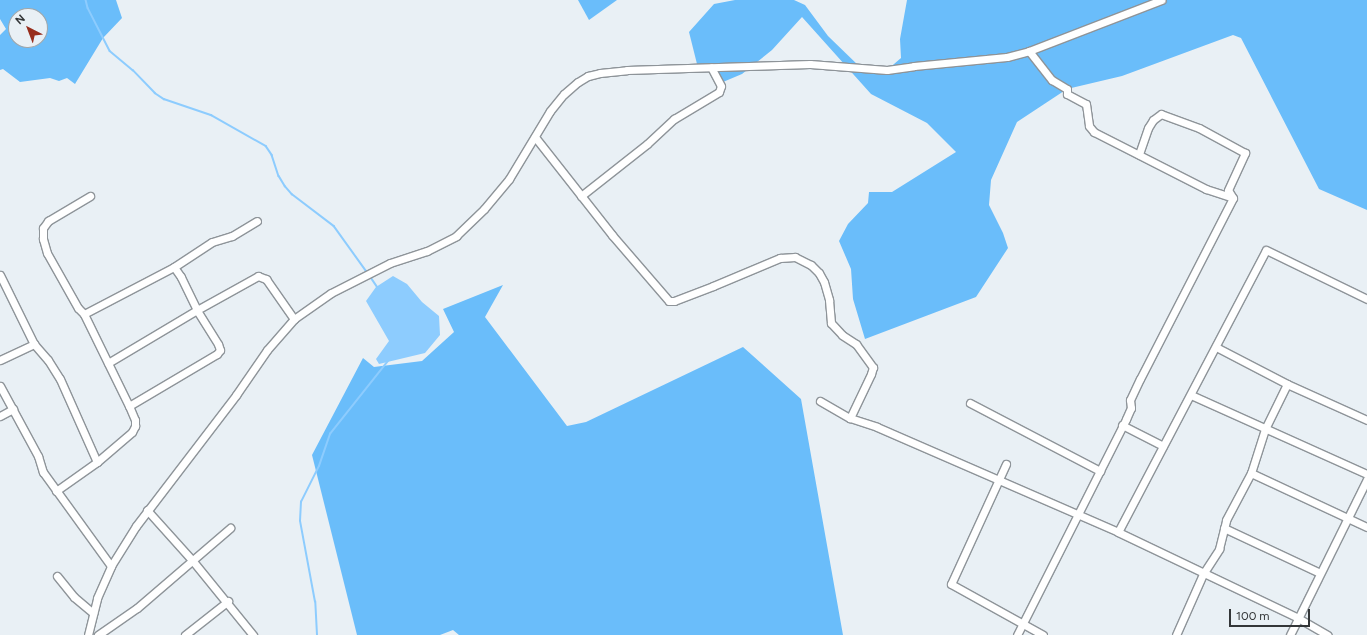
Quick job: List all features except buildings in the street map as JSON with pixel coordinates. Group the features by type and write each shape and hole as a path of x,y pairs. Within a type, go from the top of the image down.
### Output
{"street":[{"path":"88,635 92,614 111,566 147,510 236,395 267,350 294,319 331,293 390,263 427,251 456,236 484,209 509,179 550,111 564,94 588,76 611,71 810,64 887,70 1001,57 1029,51 1108,19 1161,0"},
{"path":"1029,51 1052,80 1067,89 1068,94 1086,104 1090,129 1206,189 1233,198"},
{"path":"581,196 647,144 674,119 719,92 721,86 712,67"},
{"path":"1139,154 1148,128 1157,116 1165,114 1199,128 1245,153 1228,190 1233,198"},
{"path":"535,137 612,235 669,301 674,301 713,286 780,258 795,257 811,265 819,273 824,282 829,300 831,323 842,336 856,344 872,365 871,374 850,418"},
{"path":"56,491 97,462 132,432 135,426 135,420 129,406 84,314 78,308 47,253 43,239 43,228 48,220 90,196"},
{"path":"1017,635 1131,408 1130,400 1140,378 1233,198"},
{"path":"84,314 174,267 212,242 232,236 257,221"},
{"path":"1118,532 1216,348 1266,250 1367,299"},
{"path":"129,406 217,354 220,350 218,344 197,310 181,277 174,267"},
{"path":"0,275 34,344 48,360 60,379 97,462"},
{"path":"108,363 258,276 262,276 294,319"},
{"path":"0,360 34,344"},
{"path":"1216,348 1287,384 1367,420"},
{"path":"1176,635 1203,574 1219,550 1226,520 1251,473 1265,429 1287,384"},
{"path":"0,386 38,456 43,472 111,566"},
{"path":"1191,395 1367,474"},
{"path":"820,401 850,418 877,427 1118,532 1203,574 1298,618 1328,635"},
{"path":"970,403 1100,471"},
{"path":"0,416 13,409"},
{"path":"1122,425 1163,446"},
{"path":"1006,464 997,480 951,584 1022,625 1043,635"},
{"path":"1251,473 1367,527"},
{"path":"1290,635 1367,479"},
{"path":"147,510 228,601 253,635"},
{"path":"98,635 137,608 230,528"},
{"path":"1224,528 1320,573"},
{"path":"57,576 74,597 92,614"},
{"path":"185,635 228,601"}],"shaded area":[{"path":"0,0 116,0 122,18 103,38 75,84 67,78 59,81 50,78 20,82 3,69 0,70 0,35 6,29 0,19"},
{"path":"578,0 617,0 589,20"},
{"path":"735,0 794,0 805,5 828,36 861,68 887,70 901,58 900,39 907,0 1367,0 1367,210 1319,189 1241,38 1233,35 1122,76 1067,89 1017,122 991,180 989,205 1003,233 1008,248 976,297 865,339 853,299 851,269 839,241 848,224 868,203 869,192 892,192 956,152 927,123 871,94 802,17 772,50 742,74 723,82 697,64 689,32 714,4"},
{"path":"393,276 407,284 422,302 439,316 440,335 425,353 379,364 376,359 389,341 366,301 376,287"},
{"path":"503,285 485,317 567,426 586,422 743,347 801,399 843,635 459,635 453,630 440,635 357,635 312,455 363,358 374,367 422,361 454,332 443,309"}],"waterway":[{"path":"86,0 88,8 110,51 133,70 155,93 164,99 211,115 266,146 272,155 279,176 285,186 292,194 334,226 367,272"},
{"path":"370,276 378,288"},
{"path":"317,635 315,602 300,521 301,502 319,466 330,434 388,361"}]}
